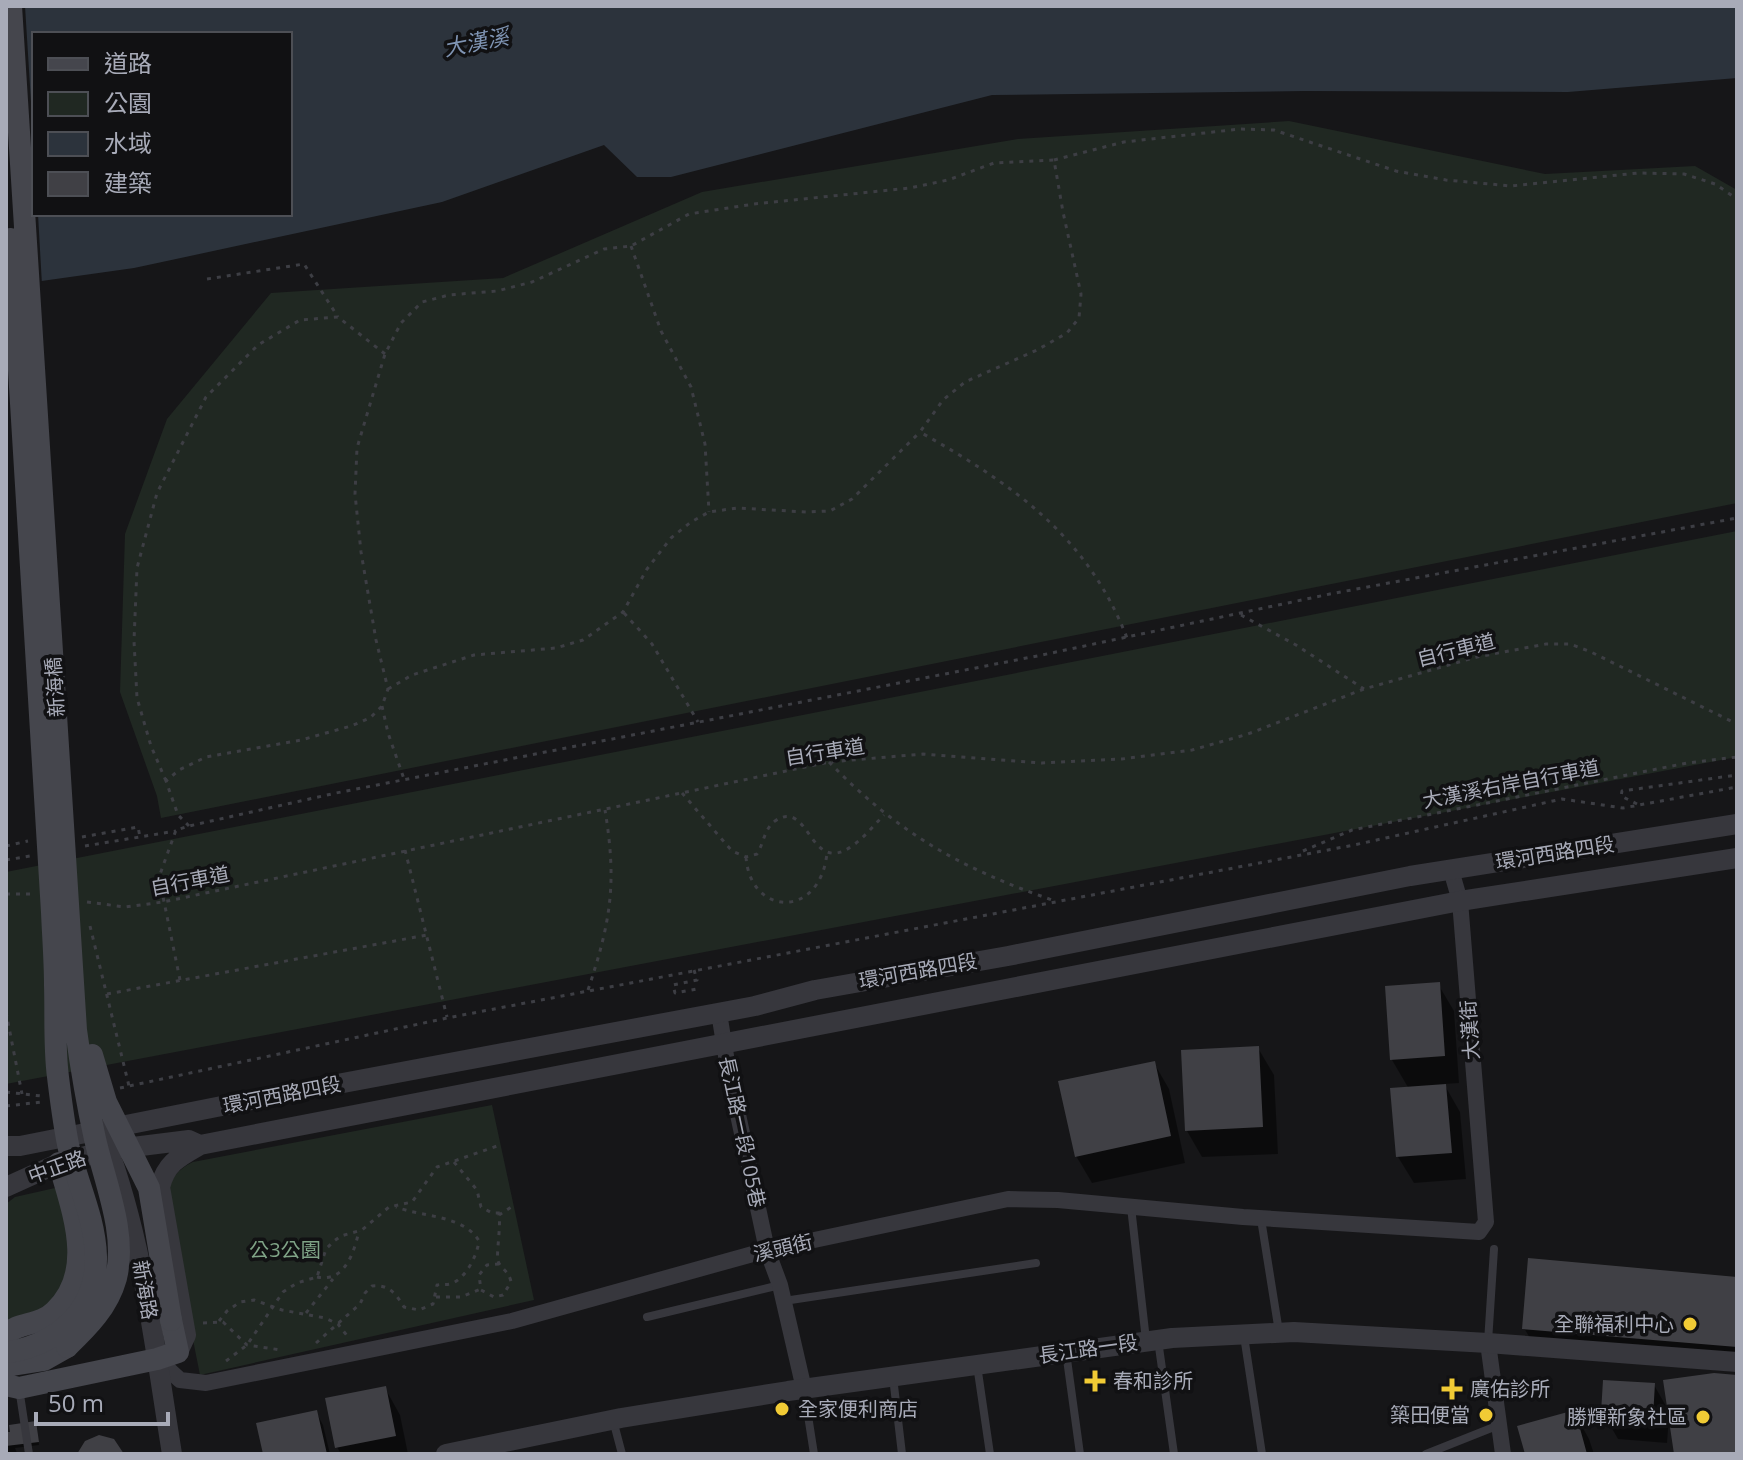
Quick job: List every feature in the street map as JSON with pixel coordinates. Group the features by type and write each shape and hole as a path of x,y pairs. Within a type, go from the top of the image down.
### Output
{"main road":[{"name":"新海橋","path":"7,1351 44,1360 67,1347 86,1329 104,1307 116,1278 119,1240 81,1070 76,1030 11,6"},
{"name":"新海橋","path":"6,158 52,912 54,1039 68,1144 91,1223 96,1257 85,1302 66,1326 34,1347 7,1351"},
{"path":"10,1387 168,1355 171,1320 149,1188 106,1102 96,1074 74,982"},
{"path":"7,1351 12,1328 40,1322 57,1310 71,1288 79,1261 77,1231 59,1163"}],"street":[{"name":"環河西路四段","path":"11,1149 101,1129 719,1013 815,990 1451,870 1737,824"},
{"name":"環河西路四段","path":"109,1150 189,1140 200,1145 724,1046 1460,901 1737,858"},
{"name":"大漢街","path":"1426,1229 1479,1232 1486,1222 1460,901 1451,870"},
{"name":"長江路一段105巷","path":"719,1013 767,1250 782,1293 804,1389"},
{"name":"新海路","path":"101,1129 128,1209 168,1355 172,1454"},
{"path":"168,1355 186,1335 160,1187 164,1170 200,1145"},
{"name":"中正路","path":"6,1187 59,1163 109,1150"},
{"name":"溪頭街","path":"168,1355 180,1380 206,1383 512,1321 767,1250 1008,1199 1058,1200 1261,1219 1426,1229"},
{"name":"長江路一段","path":"446,1454 514,1448 612,1419 1152,1340 1279,1333 1488,1343 1737,1362"},
{"path":"1488,1343 1503,1454"}],"lane":[{"path":"1131,1207 1174,1454"},
{"path":"1261,1219 1279,1333"},
{"path":"1488,1343 1494,1249"},
{"path":"647,1317 782,1293 1036,1263"},
{"path":"1244,1335 1262,1454"},
{"path":"1066,1351 1080,1454"},
{"path":"977,1365 990,1454"},
{"path":"893,1377 902,1454"},
{"path":"10,1387 29,1454"},
{"path":"804,1389 814,1454"},
{"path":"612,1419 622,1454"},
{"path":"1426,1454 1499,1425"}],"path":[{"path":"166,781 179,770 206,757 301,740 351,726 370,718 382,706 388,689 367,596 355,494 357,448 385,354 401,323 422,302 449,295 497,291 532,282 604,249 631,246 655,230 689,214 910,188 948,180 994,163 1054,160 1124,142 1240,129 1274,130 1396,171 1446,180 1511,186 1638,173 1684,174 1715,184 1737,199"},
{"path":"388,689 412,675 474,655 556,648 583,640 623,612 647,569 671,538 709,512 737,508 830,511 852,499 884,470 920,432 943,400 965,382 1067,333 1079,318 1081,294 1054,160"},
{"path":"631,246 661,331 691,387 705,444 709,512"},
{"path":"207,279 304,264 338,317 385,354"},
{"path":"189,826 178,815 151,746 137,698 134,641 137,568 157,493 206,397 258,345 300,320 338,317"},
{"path":"920,432 1023,497 1063,533 1105,587 1127,638"},
{"path":"80,847 176,830 404,779 1127,638 1361,588 1737,518"},
{"path":"623,612 652,644 698,722"},
{"path":"1239,614 1296,645 1364,689"},
{"name":"自行車道","path":"84,902 125,907 163,902 829,762 923,754 1042,763 1122,759 1192,750 1248,734 1364,689 1477,657 1546,644 1570,644 1737,724"},
{"path":"382,706 404,779"},
{"name":"大漢溪右岸自行車道","path":"1296,854 1352,830 1687,763 1737,757"},
{"path":"829,762 884,815 921,841 971,867 1055,901"},
{"path":"1637,804 1626,801 1621,796 1622,791 1737,775"},
{"path":"109,1090 588,990 1354,845 1562,799 1623,808 1737,787"},
{"path":"682,793 732,851 746,857 757,854 766,831 774,822 785,817 798,820 808,829 818,849 827,853 851,847 884,815"},
{"path":"588,990 605,939 611,894 612,852 605,809"},
{"path":"71,839 138,827 140,837"},
{"path":"176,830 159,877 180,980"},
{"path":"6,846 34,840"},
{"path":"405,850 447,1018"},
{"path":"746,857 747,871 754,887 770,899 788,902 804,899 818,887 825,871 827,853"},
{"path":"6,860 36,855"},
{"path":"88,917 129,1086"},
{"path":"107,994 427,935"},
{"path":"694,970 697,980 673,985 675,993 697,989"},
{"path":"6,1012 22,1094"},
{"path":"6,1092 53,1097"},
{"path":"6,1106 44,1102"},
{"path":"396,1207 412,1202 437,1167 500,1145"},
{"path":"453,1160 477,1190 481,1207 492,1213 500,1213 513,1206"},
{"path":"309,1345 323,1338 360,1304 372,1286 391,1289 408,1308 419,1310 429,1307 436,1297 437,1285 449,1284 463,1274 478,1250 477,1237 462,1226 389,1207 359,1231 341,1236 326,1249 317,1277"},
{"path":"499,1264 487,1265 482,1269 478,1281 481,1289 494,1297 508,1291 511,1277 496,1257 501,1235 500,1213"},
{"path":"306,1313 348,1262 359,1231"},
{"path":"220,1366 247,1345 278,1297 292,1285 317,1277 326,1279 335,1276"},
{"path":"436,1297 461,1297 481,1289"},
{"path":"219,1321 240,1302 254,1300 338,1324 350,1341"},
{"path":"194,1323 219,1321 247,1345 288,1350"}],"green space":[{"path":"1289,121 1545,174 1695,166 1737,190 1737,503 161,818 157,796 120,692 125,534 167,419 271,293 503,278 702,192 1018,139"},
{"path":"1737,531 1737,757 6,1084 6,872"},
{"name":"公3公園","path":"492,1105 534,1300 200,1375 166,1204 170,1184 181,1169 193,1162"},
{"path":"55,1188 65,1208 71,1270 45,1316 6,1330 6,1204 15,1197"}],"water":[{"name":"大漢溪","path":"6,6 1737,6 1737,78 1568,92 992,95 671,177 637,177 604,145 442,202 134,268 6,286"}],"pier":[{"path":"6,6 25,6 32,118 32,216 38,216 42,285 6,290"}],"building":[{"path":"1440,982 1445,1056 1390,1060 1385,986"},
{"path":"1259,1046 1263,1127 1185,1131 1181,1050"},
{"path":"1155,1061 1171,1136 1075,1157 1058,1081"},
{"path":"1446,1084 1452,1153 1396,1157 1390,1088"},
{"path":"1528,1258 1737,1277 1737,1347 1522,1329"},
{"name":"勝輝新象社區","path":"1714,1373 1737,1375 1737,1454 1674,1454 1663,1380"},
{"path":"1603,1380 1655,1383 1653,1417 1601,1413"},
{"path":"386,1386 396,1436 335,1448 325,1398"},
{"path":"317,1410 327,1454 263,1454 256,1423"},
{"path":"1575,1410 1587,1454 1525,1454 1517,1426"},
{"path":"36,1421 39,1442 6,1446 9,1425"},
{"path":"99,1435 114,1439 124,1454 77,1454 85,1441"}],"place":[{"name":"全聯福利中心","path":"1690,1324"},
{"name":"春和診所","path":"1095,1381"},
{"name":"廣佑診所","path":"1452,1389"},
{"name":"全家便利商店","path":"782,1409"},
{"name":"築田便當","path":"1486,1415"},
{"name":"勝輝新象社區","path":"1703,1417"}]}
